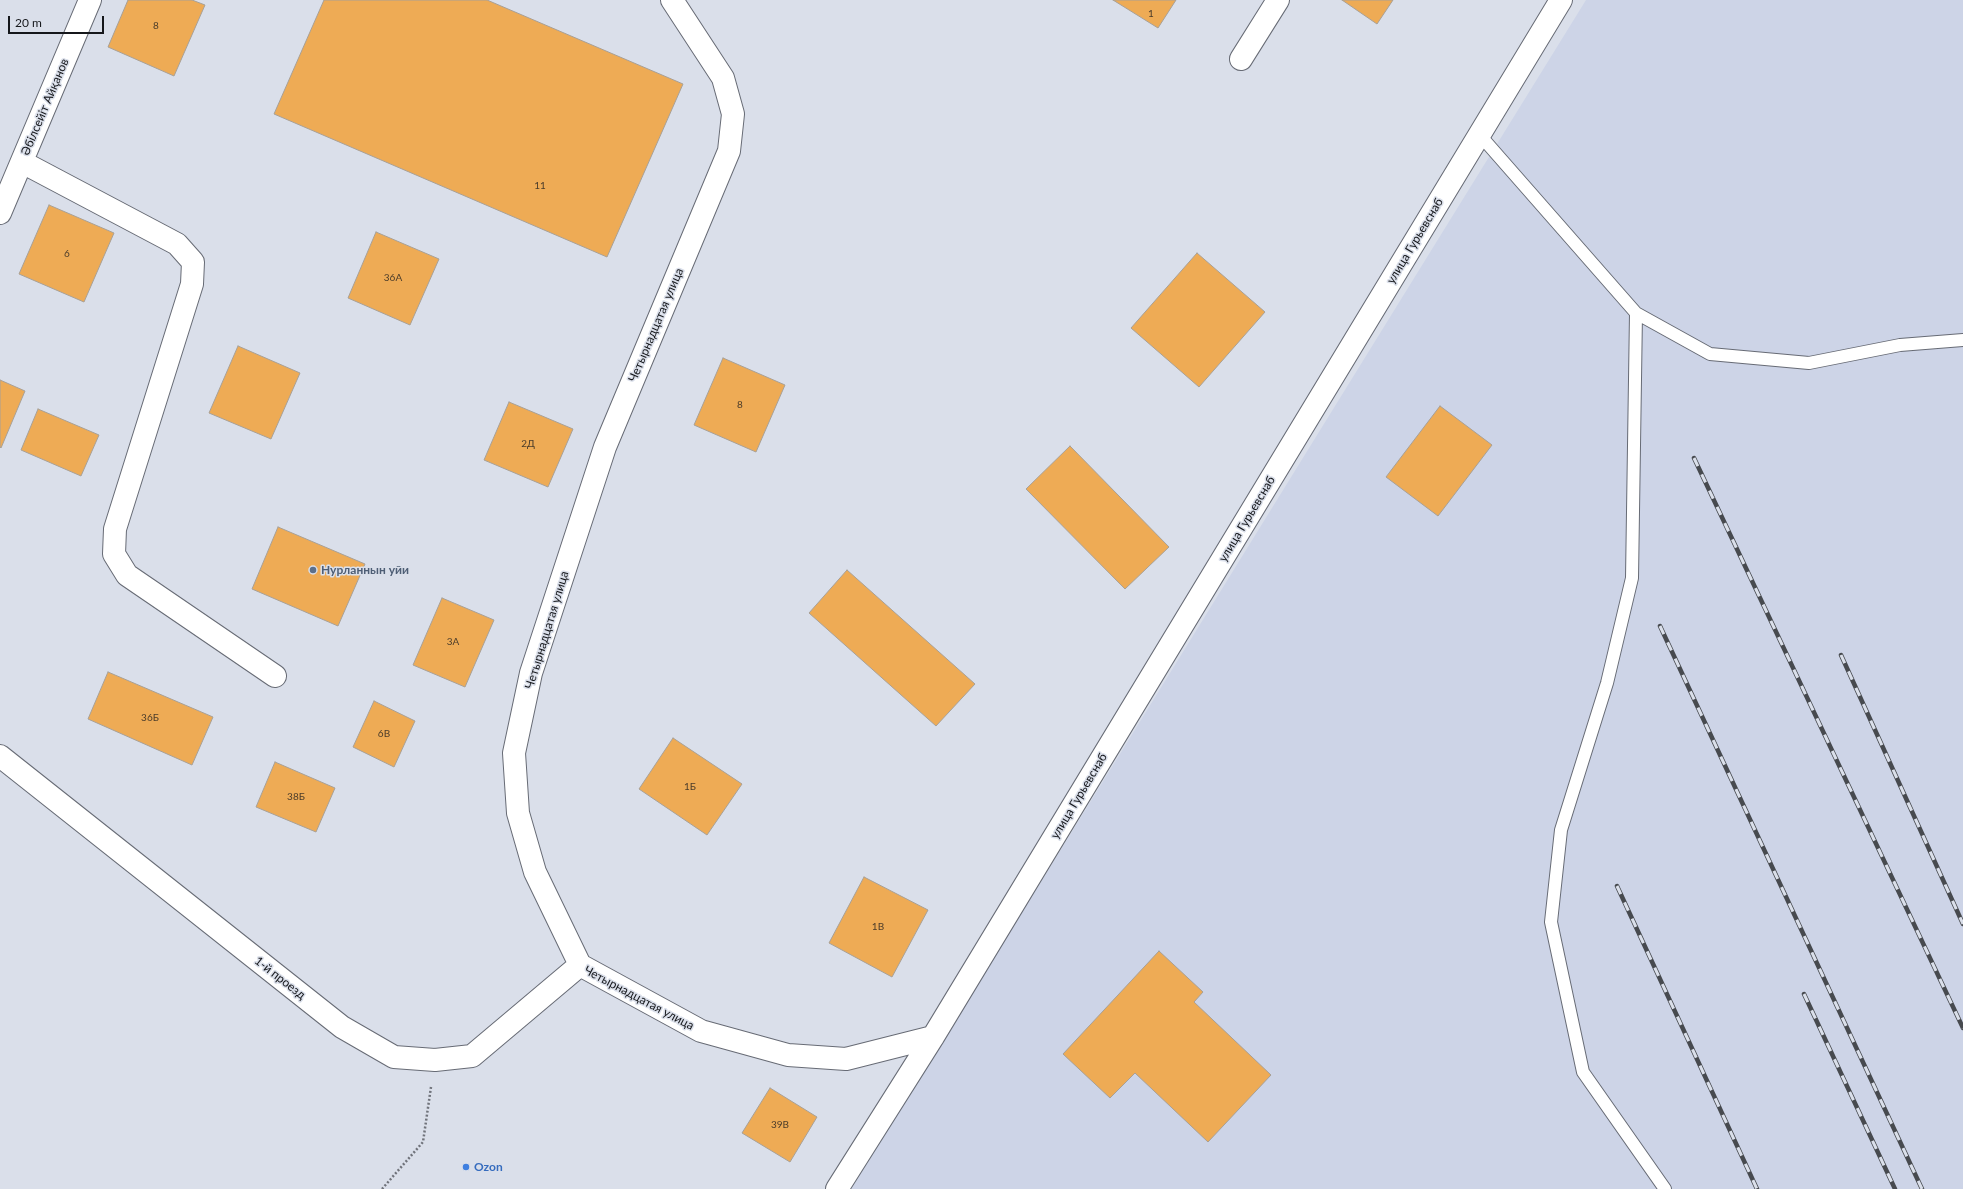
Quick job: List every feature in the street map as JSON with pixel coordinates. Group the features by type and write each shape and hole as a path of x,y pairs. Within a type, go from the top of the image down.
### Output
{"street":[{"name":"Әбілсейіт Айқанов","path":"2,205 22,162 90,0"},
{"name":"Четырнадцатая улица","path":"672,0 723,78 733,114 729,151 606,447 531,673 514,753 518,813 535,872 580,965 701,1031 788,1055 846,1059 933,1037"},
{"path":"1241,59 1278,0"},
{"name":"улица Гурьевснаб","path":"837,1189 933,1037 1560,0"},
{"path":"22,162 177,244 193,262 192,284 115,529 114,554 127,575 275,676"},
{"name":"1-й проезд","path":"0,756 342,1027 394,1057 435,1060 472,1056 580,965"}],"lane":[{"path":"1479,134 1636,313 1710,354 1809,363 1900,345 1963,340"},
{"path":"1636,313 1632,578 1607,683 1561,830 1552,922 1582,1072 1665,1189"}],"path":[{"path":"382,1189 423,1142 435,1060"}],"shaded area":[{"path":"1586,0 1963,0 1963,1189 851,1189"}],"building":[{"path":"128,0 192,0 205,5 174,76 108,47"},
{"path":"324,0 487,0 683,84 607,257 274,114"},
{"path":"1113,0 1176,0 1158,28"},
{"path":"1342,0 1393,0 1377,24"},
{"path":"49,205 114,233 84,302 19,274"},
{"path":"376,232 439,259 410,325 348,298"},
{"path":"1197,253 1265,312 1199,387 1131,328"},
{"path":"238,346 300,373 271,439 209,413"},
{"path":"723,358 785,385 756,452 694,425"},
{"path":"0,380 25,391 1,448 0,447"},
{"path":"509,402 573,429 548,487 484,460"},
{"path":"1440,406 1492,445 1438,516 1386,477"},
{"path":"38,409 99,435 81,476 21,450"},
{"path":"1070,446 1169,547 1125,589 1026,489"},
{"path":"278,527 365,564 338,626 252,589"},
{"path":"847,570 975,684 936,726 809,613"},
{"path":"442,598 494,620 465,687 413,665"},
{"path":"108,672 213,717 192,765 88,719"},
{"path":"374,701 415,721 394,767 353,747"},
{"path":"673,738 742,784 707,835 639,789"},
{"path":"275,762 335,788 316,832 256,807"},
{"path":"864,877 928,910 892,977 829,943"},
{"path":"1159,951 1203,992 1194,1002 1271,1075 1208,1142 1135,1073 1110,1098 1063,1054"},
{"path":"770,1088 817,1117 790,1162 742,1133"}],"railway":[{"path":"1694,458 1963,1028"},
{"path":"1660,626 1922,1189"},
{"path":"1841,655 1963,924"},
{"path":"1617,886 1757,1189"},
{"path":"1804,994 1895,1189"}],"place":[{"name":"Нурланнын уйи","path":"313,570"},
{"name":"Ozon","path":"466,1167"}]}
